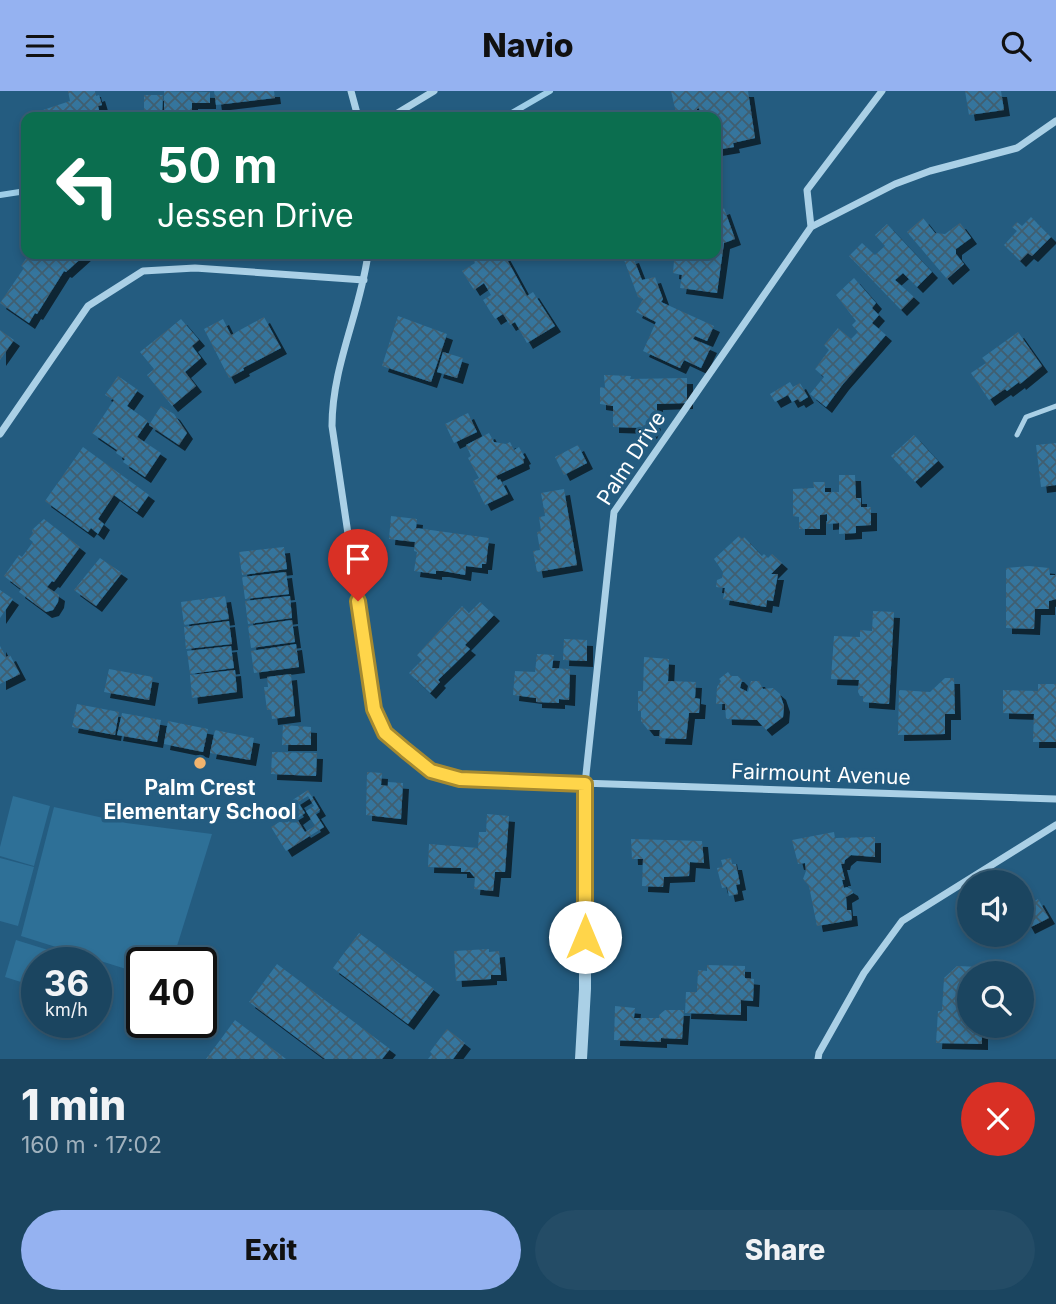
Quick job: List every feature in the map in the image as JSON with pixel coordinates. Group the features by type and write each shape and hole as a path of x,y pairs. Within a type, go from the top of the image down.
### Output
{"street":[{"path":"351,91 357,112"},
{"path":"399,112 434,91"},
{"path":"811,227 807,190 882,91"},
{"name":"Palm Drive","path":"581,1059 585,989 585,784 614,512 811,227 895,184 930,171 1017,148 1056,121"},
{"name":"Fairmount Avenue","path":"367,259 364,280 339,363 333,396 332,426 374,709 385,733 431,771 460,779 1056,799"},
{"path":"0,434 88,306 143,271 195,268 364,280"},
{"path":"818,1059 864,974 902,921 1056,825"}],"lane":[{"path":"1017,435 1026,417 1056,406"}],"shaded area":[{"path":"13,796 50,806 34,866 0,856"},
{"path":"54,807 126,823 212,834 177,947 126,947 126,969 112,965 112,947 56,947 21,936"},
{"path":"0,858 34,867 18,926 0,921"},
{"path":"16,940 39,947 21,947 21,982 5,977"}],"building":[{"path":"68,91 95,91 102,105 98,106 100,112 40,112 70,101"},
{"path":"164,91 210,92 210,103 192,103 192,112 164,112"},
{"path":"214,91 274,91 275,98 216,105"},
{"path":"671,91 748,91 755,138 733,143 734,147 721,149 721,112 700,112 699,108 697,112 676,112"},
{"path":"965,91 1001,91 1004,110 969,115"},
{"path":"144,95 163,95 162,112 144,112"},
{"path":"724,208 735,239 724,243 717,293 680,288 682,275 673,273 674,261 668,259 721,259 721,209"},
{"path":"1031,217 1051,237 1032,256 1028,253 1020,261 1004,245 1017,231 1012,227 1017,222 1022,226"},
{"path":"923,218 935,233 945,234 960,223 971,238 956,249 956,254 964,264 947,279 907,232"},
{"path":"887,224 932,272 917,287 903,273 895,280 914,297 901,310 849,256 862,243 875,255 885,246 875,235"},
{"path":"26,259 80,259 64,271 29,323 0,303 24,268 21,266"},
{"path":"472,259 507,259 527,296 533,292 555,326 527,343 515,322 510,325 503,314 495,319 483,300 491,295 484,283 474,290 462,271 475,263"},
{"path":"634,259 642,280 655,277 663,299 661,302 714,326 707,341 695,336 693,339 711,347 701,368 684,360 680,368 643,351 656,322 636,312 643,299 638,297 624,260"},
{"path":"854,278 876,303 872,308 879,315 872,323 886,335 826,407 810,394 824,377 815,369 829,350 824,345 838,328 851,339 858,332 852,325 856,321 836,295"},
{"path":"398,316 447,334 431,382 382,366"},
{"path":"264,317 281,348 229,378 204,329 223,319 231,335"},
{"path":"181,319 199,340 192,346 201,358 185,372 196,386 172,406 147,375 154,369 140,352"},
{"path":"0,330 14,340 0,360"},
{"path":"1018,332 1042,366 1020,384 1019,382 1007,391 1005,389 989,400 971,373 986,363 982,358"},
{"path":"443,352 463,358 457,378 437,372"},
{"path":"604,375 631,376 630,379 687,378 687,403 657,404 657,416 651,416 655,424 651,433 643,428 613,427 613,406 600,404 600,387 605,388"},
{"path":"118,376 138,390 127,406 148,421 137,437 161,453 145,477 123,462 125,459 116,453 117,450 92,433 114,400 105,395"},
{"path":"790,382 793,387 800,383 808,397 800,402 798,399 792,402 788,395 775,402 770,394"},
{"path":"161,406 174,414 187,433 179,445 149,425"},
{"path":"468,413 477,432 454,443 445,424"},
{"path":"489,433 494,442 510,442 514,450 519,447 525,458 524,463 496,476 508,494 485,505 473,481 479,478 468,458 471,456 466,445"},
{"path":"914,435 938,461 915,482 891,456"},
{"path":"1056,443 1056,485 1041,487 1036,445"},
{"path":"578,445 587,463 564,475 555,457"},
{"path":"83,447 149,495 137,512 114,495 98,519 104,524 98,534 91,528 88,532 45,501"},
{"path":"839,475 855,475 856,498 861,498 861,507 871,507 871,525 856,526 856,533 839,534 839,523 827,524 827,514 820,515 820,529 799,529 799,517 793,516 793,489 814,488 813,482 825,482 825,492 839,492"},
{"path":"564,489 577,565 537,572 533,551 540,550 537,532 541,531 539,517 545,516 541,493"},
{"path":"391,516 417,519 416,528 489,538 486,564 482,564 482,568 466,566 465,575 443,571 436,571 436,574 414,571 417,552 414,551 415,542 389,539"},
{"path":"44,519 80,547 54,582 47,587 59,595 53,610 46,612 19,592 21,589 4,576 19,555 22,557 33,542 29,539 32,530"},
{"path":"739,536 742,539 744,537 762,556 764,554 768,558 772,554 782,563 771,574 778,574 773,601 767,600 766,607 723,599 725,588 716,587 723,572 714,559"},
{"path":"284,547 287,569 242,575 239,552"},
{"path":"100,558 122,573 96,606 74,590"},
{"path":"1006,568 1049,568 1050,575 1056,575 1056,599 1049,601 1049,609 1035,609 1034,629 1006,628"},
{"path":"286,572 289,594 245,599 242,577"},
{"path":"0,590 13,599 0,618"},
{"path":"225,596 229,619 184,625 181,602"},
{"path":"290,596 292,618 248,624 245,601"},
{"path":"480,602 494,615 465,645 470,649 438,680 440,682 430,693 409,673 422,660 417,655 462,606 469,613"},
{"path":"873,611 894,612 889,704 863,702 863,696 858,692 859,680 831,679 834,636 860,637 860,630 872,631"},
{"path":"292,620 295,642 251,648 248,626"},
{"path":"229,621 232,644 186,649 184,627"},
{"path":"564,639 587,640 587,661 563,660"},
{"path":"296,644 299,667 254,673 251,651"},
{"path":"0,646 6,657 10,655 20,674 0,684"},
{"path":"231,646 234,668 190,674 187,651"},
{"path":"537,654 554,655 552,668 570,669 569,700 559,699 559,703 536,702 536,698 513,695 515,671 535,672"},
{"path":"644,657 669,659 668,681 696,682 695,698 700,699 699,713 689,713 686,739 659,738 660,730 648,730 641,721 638,691 643,691"},
{"path":"109,669 153,677 149,700 104,692"},
{"path":"235,670 237,692 192,698 190,675"},
{"path":"728,672 742,680 740,688 748,692 751,681 759,681 763,689 773,688 780,694 784,706 783,717 766,730 757,720 726,719 725,704 716,704 717,687 721,681 719,679"},
{"path":"291,674 295,716 272,719 271,710 267,710 264,687 268,687 267,677"},
{"path":"945,678 954,678 955,714 945,714 945,734 898,735 899,690 930,692"},
{"path":"1038,684 1056,684 1056,742 1033,742 1034,714 1003,713 1003,690 1038,691"},
{"path":"77,704 119,712 115,735 72,727"},
{"path":"122,713 161,720 157,742 117,735"},
{"path":"168,721 208,729 203,752 164,744"},
{"path":"283,725 311,727 311,745 282,745"},
{"path":"215,730 254,738 250,760 210,753"},
{"path":"272,752 317,753 316,776 271,774"},
{"path":"367,772 382,773 381,785 388,786 388,782 403,783 401,819 366,815"},
{"path":"308,790 320,810 315,813 324,827 286,851 271,827 298,811 291,801","holes":["308,796 314,806 306,811 315,826 305,832 297,819 305,813 298,802"]},
{"path":"487,814 509,816 505,872 495,872 493,891 474,889 475,878 470,872 461,872 461,868 428,867 429,844 478,848 479,832 486,832"},
{"path":"834,832 835,838 875,837 875,857 851,855 841,864 844,888 847,887 853,893 846,897 847,910 851,910 852,920 817,926 809,886 803,879 805,863 798,864 792,840"},
{"path":"631,839 702,841 704,863 690,862 689,876 664,877 663,887 642,886 643,859 632,859"},
{"path":"731,858 732,864 736,864 740,884 736,885 738,894 729,896 727,887 722,888 717,868 723,867 721,860"},
{"path":"1038,899 1049,918 1034,926 1034,901"},
{"path":"359,933 434,989 408,1024 333,968"},
{"path":"489,949 489,952 499,951 501,975 491,975 491,979 456,981 454,951"},
{"path":"277,964 390,1049 382,1059 325,1059 249,1002"},
{"path":"707,965 745,966 745,978 754,979 753,1001 741,1000 741,1015 685,1013 686,992 697,992 698,970 707,971"},
{"path":"957,966 957,1038 982,1038 982,1044 936,1043 944,978"},
{"path":"615,1006 635,1008 634,1018 659,1018 665,1010 684,1010 682,1039 661,1038 661,1042 614,1040"},
{"path":"235,1020 286,1059 206,1059"},
{"path":"447,1029 465,1043 453,1059 428,1059 432,1054 430,1052"}],"waterway":[{"path":"514,112 550,91"},
{"path":"0,195 21,192"}],"place":[{"name":"Palm Crest Elementary School","path":"200,763"}],"route":[{"path":"358,601 374,709 385,733 431,771 460,779 585,784 585,937"}]}
